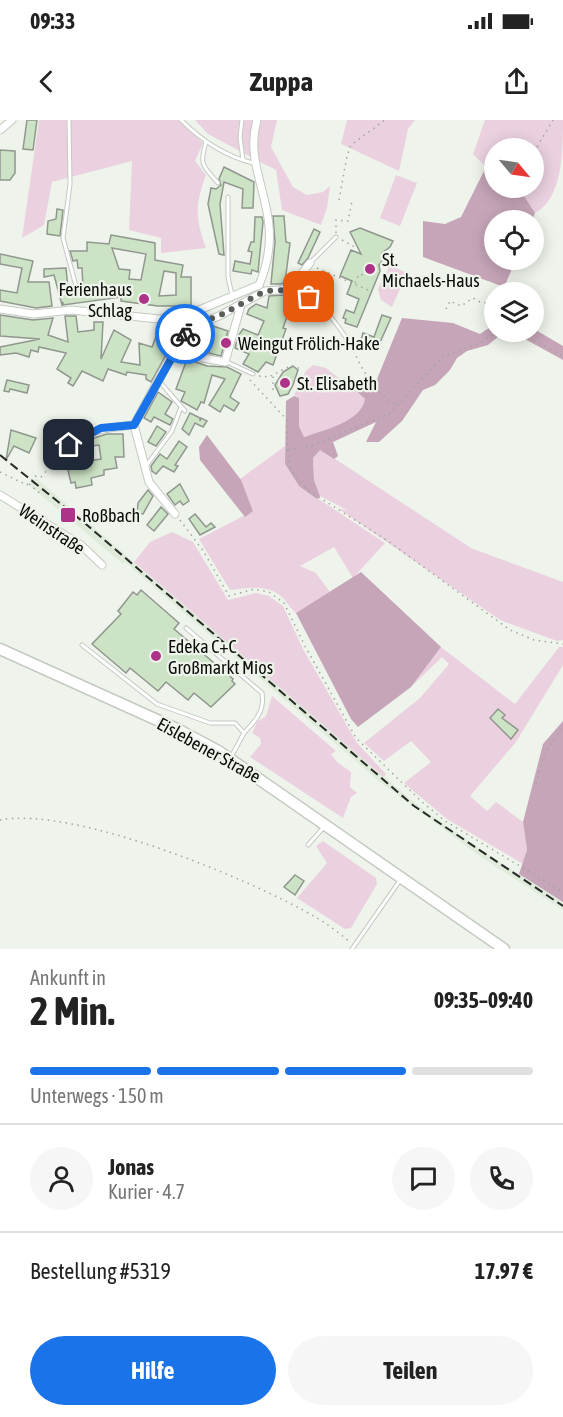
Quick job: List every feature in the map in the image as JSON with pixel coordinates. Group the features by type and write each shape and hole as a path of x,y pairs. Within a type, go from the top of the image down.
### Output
{"main road":[{"name":"Eislebener Straße","path":"0,649 177,729 230,758 504,949"}],"street":[{"path":"0,130 12,120"},
{"path":"257,120 252,136 254,163 269,225 269,256 259,285"},
{"path":"175,514 149,482 134,425 176,347 194,324 242,305 265,291 280,290 293,285 310,263"},
{"path":"259,285 265,291"},
{"path":"0,309 45,314 86,311 159,319 192,314 259,285"},
{"path":"176,347 203,358 225,362 242,305"},
{"path":"51,460 81,436 101,428 134,425"},
{"name":"Weinstraße","path":"0,495 81,545 102,565"}],"lane":[{"path":"69,120 70,184 63,238 76,286"},
{"path":"181,120 206,142 229,156 254,163"},
{"path":"242,120 240,137 243,160"},
{"path":"206,142 201,155 203,163 218,183"},
{"path":"228,197 228,278 232,295"},
{"path":"310,263 336,237"},
{"path":"280,290 309,297 324,308 352,347"},
{"path":"225,362 253,374"},
{"path":"159,381 185,411"},
{"path":"145,467 172,431 181,407"},
{"path":"186,628 262,693 264,704 260,715 244,733 230,758"},
{"path":"82,645 157,704 210,723 235,723 244,733"},
{"path":"308,845 326,824"},
{"path":"353,947 402,878"}],"path":[{"path":"339,200 346,156 351,145 385,120"},
{"path":"542,138 553,120"},
{"path":"336,237 336,220 348,221 352,201"},
{"path":"347,243 362,251"},
{"path":"310,263 324,273 368,290"},
{"path":"354,272 364,275"},
{"path":"355,284 359,274"},
{"path":"446,309 450,300 461,306 473,298 484,303"},
{"path":"159,319 183,336"},
{"path":"286,450 309,447 391,413 443,356 484,340"},
{"path":"537,342 563,356"},
{"path":"352,347 360,366 388,400 397,405"},
{"path":"262,377 273,375 290,366 298,368"},
{"path":"253,374 250,380 287,420 286,450 291,470 306,489 388,541 510,630 534,640 563,644"},
{"path":"273,375 273,390"},
{"path":"28,484 35,476 41,477 51,465 51,460"},
{"path":"0,472 28,484 42,495"},
{"path":"175,514 204,552 228,596 254,589 269,592 284,603 356,738 390,773 446,821 563,892"},
{"path":"536,784 545,752 563,727"},
{"path":"0,820 21,818 68,823 184,858 318,918 353,947"}],"shaded area":[{"path":"39,120 178,120 203,143 195,161 206,175 198,203 198,219 206,248 161,253 161,238 129,230 132,161 52,182 44,225 22,238"},
{"path":"195,120 255,120 250,139 251,157 208,134"},
{"path":"260,120 277,120 271,147 293,187 307,195 323,192 330,186 327,208 321,225 282,210 276,170 256,160 255,137"},
{"path":"347,120 415,120 408,129 399,171 341,144"},
{"path":"485,120 563,120 562,158 556,185 551,197 539,210 533,210 525,198 544,198 544,138 484,138 484,165 473,154"},
{"path":"484,171 484,198 525,198 533,210 484,210 484,270 512,270 506,282 490,282 423,257 423,221 445,224 461,217"},
{"path":"396,175 417,183 400,226 380,218"},
{"path":"390,265 407,273 392,307 381,300 378,289"},
{"path":"402,318 453,323 480,334 484,331 484,342 492,342 467,351 457,358 450,370 435,385 423,390 402,421 379,442 366,442 376,422 333,442 338,456 334,459 320,450 313,458 314,480 320,496 317,499 299,486 285,464 286,401 294,396 299,398 299,426 304,437 331,428 357,414 365,399 347,383 377,379"},
{"path":"544,335 563,346 563,360 530,342 544,342"},
{"path":"313,365 326,368 365,399 357,414 349,420 304,437 299,426 299,398 294,395 306,371"},
{"path":"207,435 241,480 253,511 245,517 200,460 199,447"},
{"path":"285,446 285,464 299,486 385,543 353,578 334,547 300,566 316,573 330,592 296,613 284,599 272,591 258,588 230,590 199,539 253,511 240,479"},
{"path":"320,449 471,548 563,582 563,640 557,641 500,620 339,509 347,510 320,496 314,480 313,458"},
{"path":"36,478 416,804 484,852 563,902 563,910 481,857 380,782 131,567 125,562 123,564 29,485"},
{"path":"172,532 193,542 228,600 256,593 269,596 283,606 303,649 357,743 386,774 384,777 134,562 150,542"},
{"path":"361,572 441,647 411,687 358,727 351,719 296,613"},
{"path":"441,647 515,704 559,647 563,647 563,665 516,742 470,796 487,811 496,802 523,822 527,850 523,864 447,819 404,783 431,762 411,741 384,761 364,743 420,698 449,664 442,657 411,687"},
{"path":"272,696 336,751 331,754 337,762 351,772 350,787 357,793 351,797 343,818 250,757 261,744 260,738 252,733 257,722 266,716"},
{"path":"563,721 563,902 519,874 527,850 523,822 543,744"},
{"path":"323,841 376,878 377,884 351,928 345,929 297,898 327,863 316,846"}],"building":[{"path":"27,120 37,120 33,150 23,149"},
{"path":"0,150 15,151 15,173 10,180 0,180"},
{"path":"224,167 254,182 253,208 242,208 243,189 224,182 220,204 224,255 219,254 208,204 211,188 216,189 221,185 219,179"},
{"path":"57,209 63,210 60,236 47,234 48,221 56,219"},
{"path":"273,216 284,216 286,242 290,243 285,282 281,284 271,284 275,242"},
{"path":"255,217 262,217 263,222 258,272 252,270 251,274 233,271 235,261 250,264 252,252 248,251 251,242 254,242"},
{"path":"360,228 393,241 390,247 382,253 385,257 379,265 380,271 357,327 345,323 346,319 343,318 346,310 354,313 359,299 347,294 352,281 340,276 351,250 361,254 350,232"},
{"path":"314,229 320,232 308,258 302,265 298,263"},
{"path":"111,235 155,243 155,260 183,265 181,277 191,277 191,306 158,306 121,301 121,297 63,305 63,302 62,305 54,275 44,277 44,269 66,268 68,289 83,287 82,268 78,268 77,260 73,261 70,251 87,251 87,242 109,244","holes":["112,248 146,254 141,280 129,279 130,270 119,269","164,271 176,273 176,295 159,296"]},
{"path":"0,254 33,261 28,282 49,282 52,306 36,308 0,301 0,290 17,293 22,268 0,264"},
{"path":"283,295 293,300 283,328 286,329 273,365 266,362 258,372 243,364 249,354 235,348 238,336 243,329 258,335 264,321 247,314 249,309 256,304 267,308 269,296"},
{"path":"0,315 33,320 53,318 48,335 68,342 65,316 76,316 78,332 94,330 94,322 103,322 101,359 114,330 131,340 121,362 140,365 139,343 152,347 157,334 173,342 151,382 146,379 146,375 127,372 126,375 108,369 103,381 82,371 73,386 68,383 71,378 57,369 66,353 39,347 38,352 31,350 29,357 16,353 0,355 0,347 40,339 0,336"},
{"path":"382,315 391,318 376,351 369,349 371,344 361,340 363,333 374,337"},
{"path":"211,326 199,350 188,346 195,332"},
{"path":"213,326 228,331 221,356 209,353"},
{"path":"190,360 207,366 227,367 241,374 230,397 239,403 234,411 224,405 220,412 209,405 225,379 212,375 204,403 201,402 197,410 181,401 185,392 176,389 186,362 190,363"},
{"name":"St. Elisabeth","path":"293,366 298,370 293,385 288,394 280,396 275,385 283,372"},
{"path":"7,380 29,385 27,393 10,389 9,392 4,391"},
{"path":"158,392 172,402 165,414 173,419 170,425 154,417 151,422 144,418"},
{"path":"190,413 200,418 200,421 201,418 207,421 203,427 195,423 189,435 182,429"},
{"path":"157,426 166,432 156,446 148,442"},
{"path":"11,430 36,438 29,453 14,446 6,460"},
{"path":"107,434 123,434 124,457 115,457 117,468 104,470 104,475 91,478 92,485 76,488 75,482 71,483 68,470 79,468 76,447 85,446 84,441","holes":["99,445 101,459 87,461 85,447"]},
{"path":"179,441 187,447 175,465 178,466 174,472 163,466 156,474 152,471 151,466 160,454 167,459"},
{"path":"180,484 189,501 183,505 180,501 175,505 167,494"},
{"path":"148,490 153,496 143,514 137,513 138,503"},
{"path":"161,507 168,514 154,531 147,525"},
{"path":"195,514 206,527 211,523 215,527 200,535 189,519"},
{"name":"Edeka C+C Großmarkt Mios","path":"141,590 179,623 174,629 233,679 235,684 211,707 194,693 188,700 166,682 158,691 130,668 126,673 92,644 121,614 118,611 133,592 137,595"},
{"path":"498,709 505,715 502,718 518,730 511,739 490,718"},
{"path":"295,875 304,881 295,895 284,887"}],"railway":[{"path":"0,455 87,525 414,806 563,906"}],"way so far":[{"path":"185,334 194,324 219,316 265,291 280,290 309,297"}],"place":[{"name":"St. Michaels-Haus","path":"370,269"},
{"name":"Ferienhaus Schlag","path":"144,299"},
{"name":"Weingut Frölich-Hake","path":"226,343"},
{"name":"St. Elisabeth","path":"285,383"},
{"name":"Roßbach","path":"68,515"},
{"name":"Edeka C+C Großmarkt Mios","path":"156,656"}],"route":[{"path":"69,445 81,436 101,428 134,425 185,334"}]}
